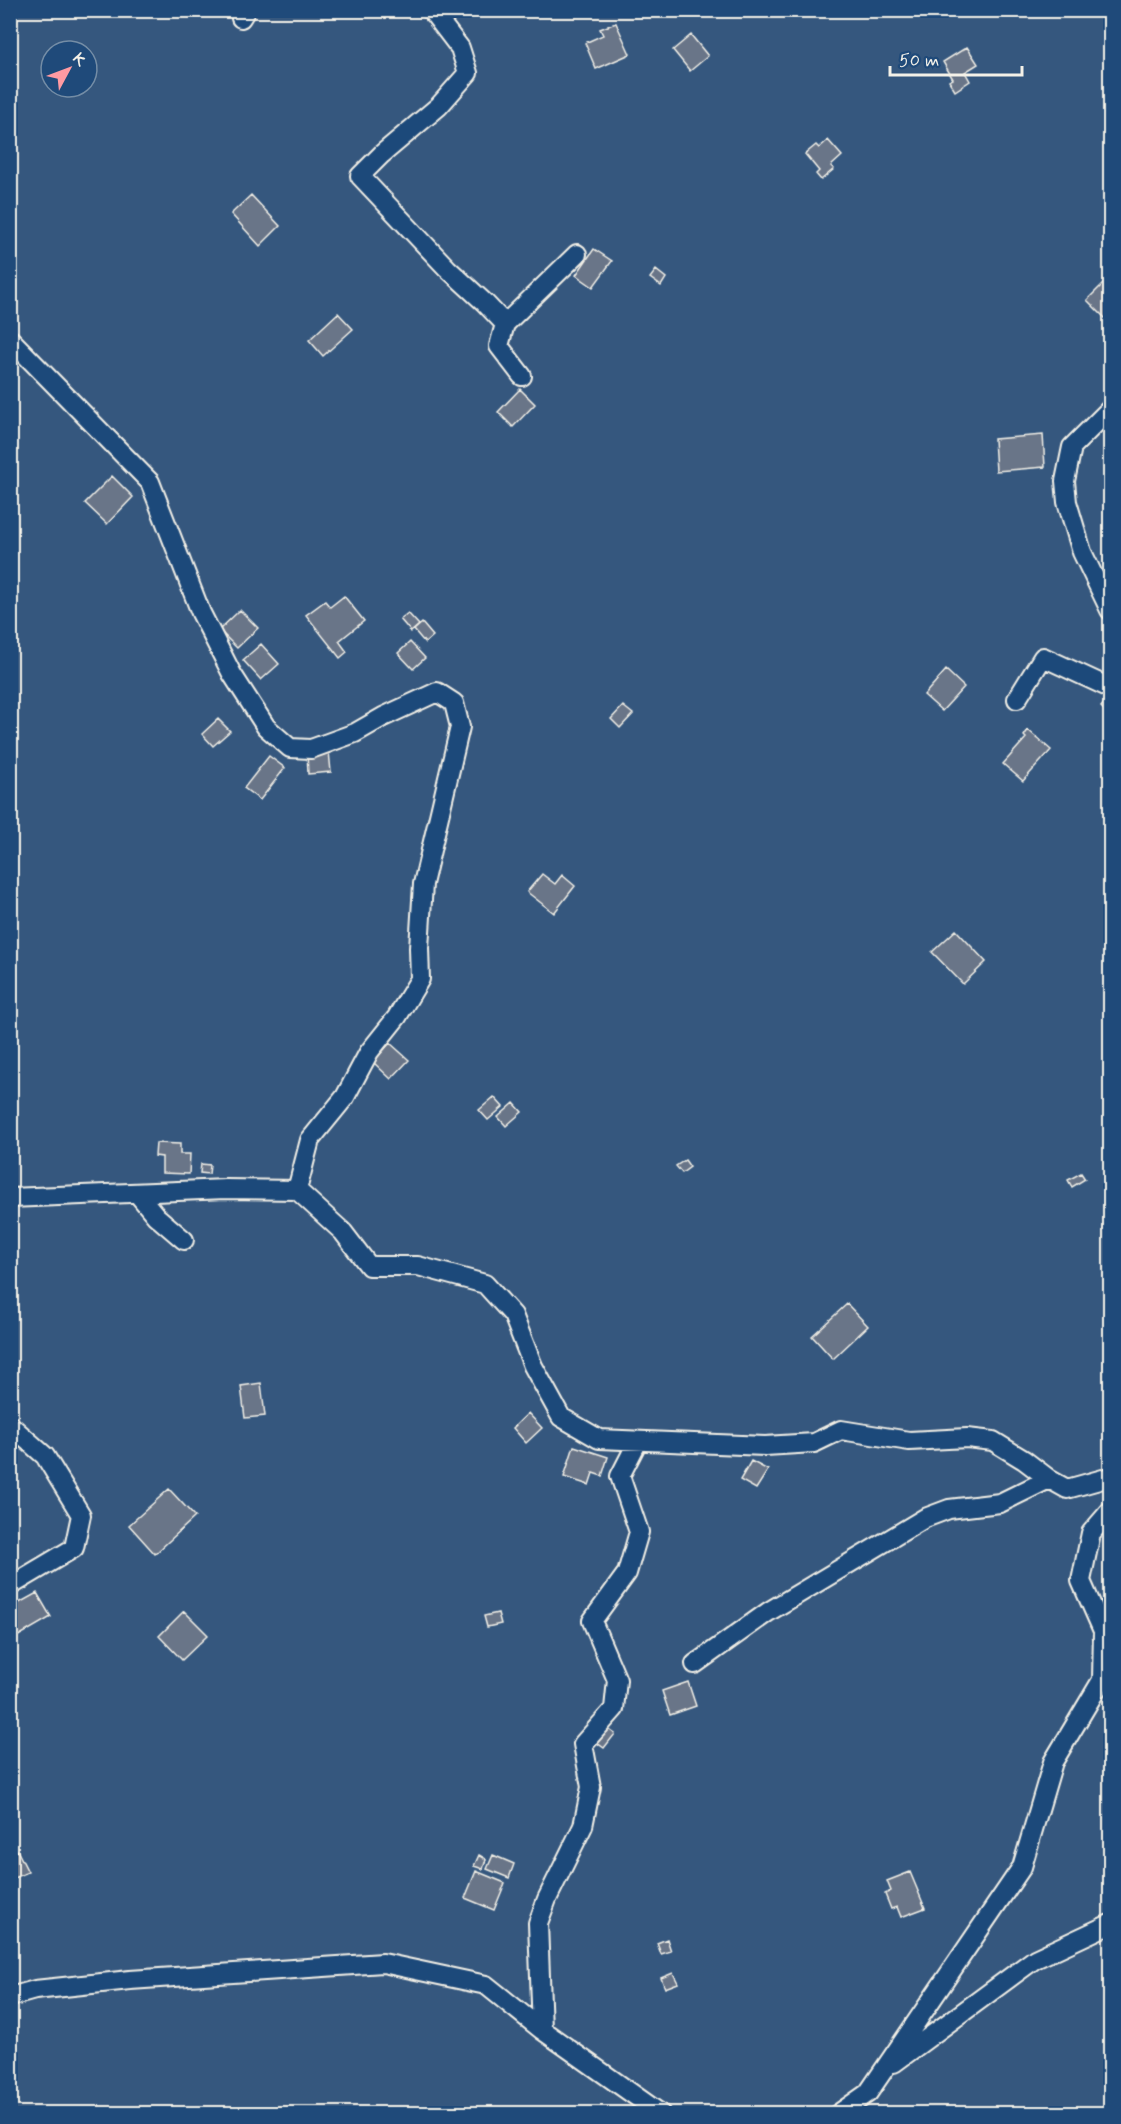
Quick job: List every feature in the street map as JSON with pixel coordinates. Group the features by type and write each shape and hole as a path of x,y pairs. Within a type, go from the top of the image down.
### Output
{"street":[{"path":"431,10 460,48 468,73 439,106 382,154 360,176 447,268 505,324"},
{"path":"522,376 499,346 505,324 577,254"},
{"path":"10,339 150,482 201,613 232,674 266,727 290,748 311,749 355,733 382,717 437,692 454,703 460,727 423,884 419,948 420,979 397,1017 369,1052 345,1097 310,1140 297,1190"},
{"path":"1110,409 1072,447 1065,481 1067,502 1082,552 1110,610"},
{"path":"1017,699 1043,657 1110,688"},
{"path":"10,1198 226,1190 297,1190 343,1232 369,1266 418,1266 485,1284 513,1315 533,1366 561,1417 599,1439 765,1446 814,1443 841,1430 909,1441 967,1438 993,1441 1067,1489 1110,1477"},
{"path":"137,1193 156,1216 184,1240"},
{"path":"10,1425 45,1456 81,1515 74,1548 10,1586"},
{"path":"542,2030 538,1923 547,1899 583,1826 591,1787 583,1744 615,1709 617,1680 592,1621 627,1574 639,1532 620,1476 638,1441"},
{"path":"695,1664 768,1612 926,1518 949,1509 1000,1503 1049,1479"},
{"path":"838,2114 868,2093 1022,1867 1053,1762 1102,1680 1102,1631 1081,1581 1090,1533 1110,1511"},
{"path":"883,2071 1035,1959 1109,1928"},
{"path":"10,1997 35,1990 130,1980 383,1964 486,1985 542,2030 661,2114"}],"building":[{"path":"616,23 630,54 596,69 585,43 603,35 600,29"},
{"path":"691,35 708,56 690,71 673,50"},
{"path":"967,47 978,64 965,72 970,81 955,91 949,81 953,79 943,62"},
{"path":"828,140 842,156 831,166 834,169 821,180 816,174 819,171 805,154 816,145 819,148"},
{"path":"251,195 280,226 260,246 231,214"},
{"path":"594,249 612,261 593,287 576,275"},
{"path":"656,270 666,278 661,286 650,278"},
{"path":"1110,277 1110,320 1109,322 1087,300"},
{"path":"338,313 353,329 323,356 309,340"},
{"path":"520,389 535,404 513,427 498,412"},
{"path":"1043,435 1045,467 996,471 994,439"},
{"path":"112,476 133,497 107,524 85,503"},
{"path":"344,596 364,621 339,641 347,652 340,658 306,615 325,601 330,607"},
{"path":"240,610 258,628 237,648 219,630"},
{"path":"408,613 419,625 411,632 400,619"},
{"path":"422,623 433,636 425,643 414,630"},
{"path":"410,642 425,658 413,669 398,653"},
{"path":"261,644 279,664 261,680 243,660"},
{"path":"946,670 964,687 942,711 924,695"},
{"path":"1110,696 1110,716 1101,707"},
{"path":"623,706 633,714 620,728 611,719"},
{"path":"218,719 230,731 213,746 202,734"},
{"path":"1028,730 1051,750 1023,781 1003,764 1026,738 1024,736"},
{"path":"329,751 331,772 308,774 307,752"},
{"path":"269,756 285,768 260,800 244,788"},
{"path":"542,874 555,884 562,875 575,886 554,913 527,892"},
{"path":"956,930 986,962 963,984 932,952"},
{"path":"390,1043 409,1060 391,1079 373,1062"},
{"path":"494,1097 503,1107 488,1120 479,1110"},
{"path":"514,1103 522,1112 506,1126 498,1117"},
{"path":"156,1143 180,1144 180,1154 190,1154 189,1174 162,1173 162,1157 155,1156"},
{"path":"685,1160 690,1167 682,1173 676,1166"},
{"path":"201,1164 210,1165 209,1174 200,1173"},
{"path":"1081,1173 1085,1179 1072,1187 1068,1180"},
{"path":"847,1304 868,1326 833,1359 812,1336"},
{"path":"261,1383 265,1416 245,1418 241,1386"},
{"path":"528,1413 542,1428 526,1443 513,1428"},
{"path":"574,1446 608,1457 602,1476 593,1473 589,1485 564,1477"},
{"path":"751,1461 768,1470 756,1489 740,1480"},
{"path":"169,1489 195,1517 155,1554 129,1525"},
{"path":"37,1593 51,1617 15,1638 10,1630 10,1608"},
{"path":"184,1611 208,1635 182,1660 159,1636"},
{"path":"498,1613 501,1624 487,1627 484,1616"},
{"path":"688,1682 696,1706 670,1715 662,1691"},
{"path":"604,1726 615,1734 604,1748 593,1740"},
{"path":"17,1850 28,1872 10,1880 10,1854"},
{"path":"479,1855 486,1859 483,1869 474,1866"},
{"path":"493,1855 514,1864 509,1878 487,1869"},
{"path":"476,1871 505,1883 494,1910 465,1898"},
{"path":"910,1872 925,1908 901,1917 897,1907 891,1909 885,1894 891,1891 887,1881"},
{"path":"667,1939 671,1951 661,1954 657,1943"},
{"path":"673,1973 678,1983 665,1988 661,1978"}]}
